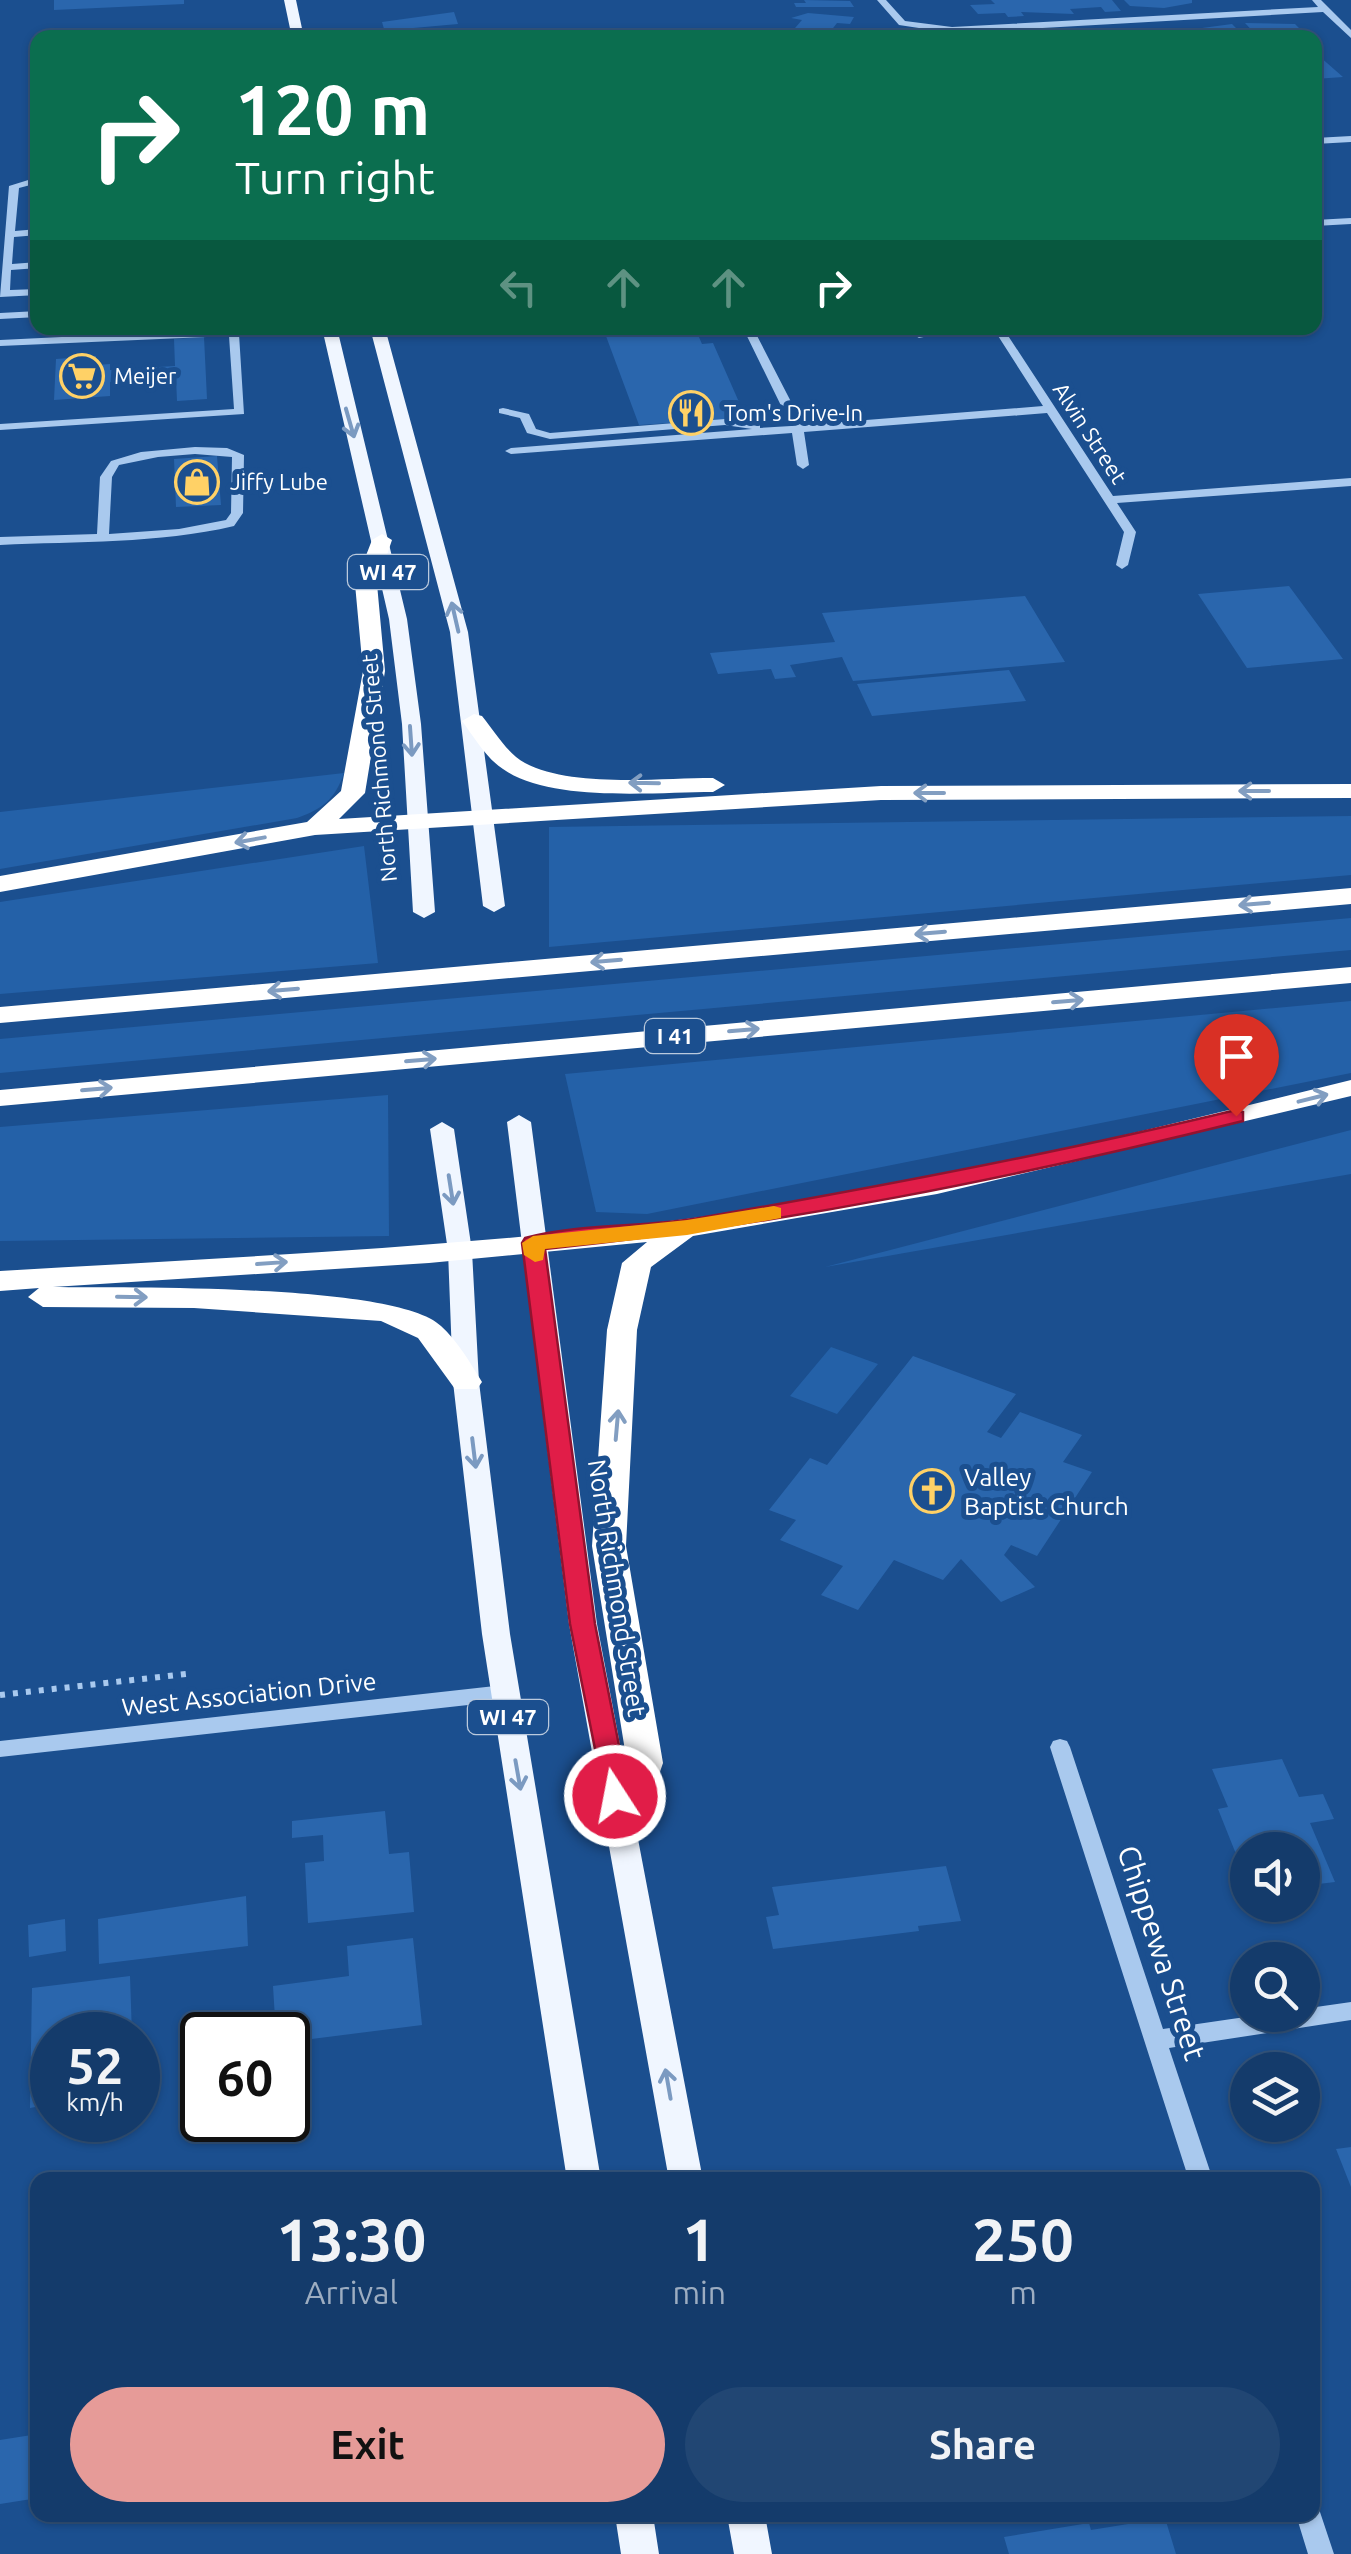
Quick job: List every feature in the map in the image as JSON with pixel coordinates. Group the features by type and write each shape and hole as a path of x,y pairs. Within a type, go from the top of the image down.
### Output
{"highway":[{"path":"315,828 353,793 374,670 366,584 382,540"},
{"path":"474,721 511,764 541,776 881,794"},
{"path":"0,884 315,828 881,794 1351,791"},
{"path":"0,1015 1351,896"},
{"name":"I 41","path":"0,1098 1351,975"},
{"path":"0,1281 460,1251 687,1228 983,1175 1351,1088"},
{"path":"622,1830 645,1763 610,1546 622,1330 637,1263 687,1228"},
{"path":"0,1296 194,1298 386,1311 429,1331 466,1382"}],"main road":[{"path":"290,0 296,30"},
{"name":"North Richmond Street","path":"330,335 338,382 382,540 406,662 424,912"},
{"name":"WI 47","path":"379,335 442,560 474,721 494,906"},
{"name":"North Richmond Street","path":"519,1122 582,1624 685,2172"},
{"name":"WI 47","path":"442,1129 460,1251 466,1382 504,1693 583,2172"},
{"path":"635,2522 640,2554"},
{"path":"747,2522 753,2554"}],"street":[{"path":"881,0 902,23 952,30 1324,10"},
{"path":"1316,0 1351,35"},
{"path":"1322,141 1351,139"},
{"path":"1,298 9,234 6,197 14,186 30,183"},
{"path":"1322,223 1351,221"},
{"path":"9,234 30,233"},
{"path":"6,266 30,265"},
{"path":"1,298 30,293"},
{"path":"1,298 30,303"},
{"path":"0,316 30,314"},
{"path":"0,343 164,335"},
{"path":"0,427 240,412 234,335"},
{"path":"752,335 799,430 803,465"},
{"path":"919,336 924,335"},
{"name":"Alvin Street","path":"1003,335 1130,532 1122,564"},
{"path":"511,451 1052,410"},
{"path":"503,411 525,416 531,431 550,436 725,422 777,432"},
{"path":"0,541 104,535 230,522 237,513 238,455 216,450 138,456 115,463 106,477 104,535"},
{"path":"1110,500 1351,482"},
{"name":"West Association Drive","path":"0,1750 504,1693"},
{"name":"Chippewa Street","path":"1060,1747 1197,2172"},
{"path":"1155,2040 1351,2011"},
{"path":"1311,2522 1322,2554"}],"path":[{"path":"0,1695 186,1674"}],"shaded area":[{"path":"344,773 327,802 297,818 0,869 0,812"},
{"path":"1351,816 1351,875 549,947 549,827"},
{"path":"364,846 378,963 0,994 0,902"},
{"path":"1351,918 1351,950 0,1073 0,1039"},
{"path":"1351,1001 1351,1073 647,1214 596,1212 565,1074"},
{"path":"388,1095 389,1236 0,1241 0,1127"},
{"path":"1351,1130 1351,1174 825,1267"},
{"path":"831,1347 878,1364 837,1414 790,1396"}],"building":[{"path":"54,0 184,0 184,4 54,10"},
{"path":"804,0 850,1 854,7 796,7 794,3 806,3"},
{"path":"991,0 1112,0 1121,11 1105,12 1101,7 1070,9 1074,14 1021,12 1024,16 1008,17 1005,13 978,14 970,5 995,4"},
{"path":"1124,0 1192,3 1164,8 1130,6"},
{"path":"454,12 458,24 391,30 384,29 382,22"},
{"path":"808,13 854,17 850,24 837,23 832,30 795,28 802,20 791,18"},
{"path":"1245,23 1295,24 1301,30 1252,30"},
{"path":"1232,24 1238,30 1187,30"},
{"path":"1322,59 1343,77 1322,78"},
{"path":"606,335 698,335 702,344 713,343 746,418 639,425"},
{"path":"204,337 207,399 177,401 176,378 110,382 110,396 54,400 56,359 96,356 96,365 110,364 110,370 175,366 174,339"},
{"name":"Jiffy Lube","path":"217,456 221,505 176,507 174,459"},
{"path":"1289,586 1343,659 1247,668 1198,594"},
{"path":"1025,596 1065,662 853,681 842,657 790,665 796,677 775,679 771,669 718,674 710,653 835,642 822,613"},
{"path":"1009,670 1026,701 872,716 857,684"},
{"name":"Valley Baptist Church","path":"913,1356 1016,1394 987,1432 1001,1438 1020,1412 1082,1435 1063,1462 1092,1472 1037,1556 1011,1545 1004,1555 1035,1587 1001,1602 961,1559 943,1580 894,1560 858,1610 821,1595 843,1566 780,1540 796,1520 769,1510 810,1458 827,1465"},
{"path":"1282,1759 1299,1797 1323,1794 1334,1819 1310,1823 1314,1832 1230,1832 1230,1839 1218,1809 1228,1807 1212,1769"},
{"path":"385,1811 389,1854 409,1852 414,1912 308,1923 305,1863 324,1861 323,1835 292,1838 292,1821"},
{"path":"1320,1847 1335,1882 1320,1884"},
{"path":"946,1866 961,1921 918,1926 919,1931 773,1949 766,1917 779,1915 772,1887"},
{"path":"246,1896 248,1946 99,1964 98,1919"},
{"path":"65,1919 66,1951 29,1957 28,1925"},
{"path":"413,1938 422,2025 310,2039 310,2012 275,2012 273,1986 349,1976 347,1946"},
{"path":"130,1976 131,2012 32,2012 32,1988"},
{"path":"1351,2147 1351,2187 1336,2149"},
{"path":"30,2435 30,2499 0,2504 0,2440"},
{"path":"1166,2522 1176,2554 1009,2554 1004,2537 1089,2523 1091,2530"}],"slow traffic":[{"path":"535,1255 533,1243 687,1228 774,1213"}],"place":[{"name":"Meijer","path":"82,376"},
{"name":"Tom's Drive-In","path":"691,413"},
{"name":"Jiffy Lube","path":"197,482"},
{"name":"Valley Baptist Church","path":"932,1491"}],"route":[{"path":"615,1796 582,1624 533,1243 687,1228 890,1192 1082,1154 1236,1116"}]}
